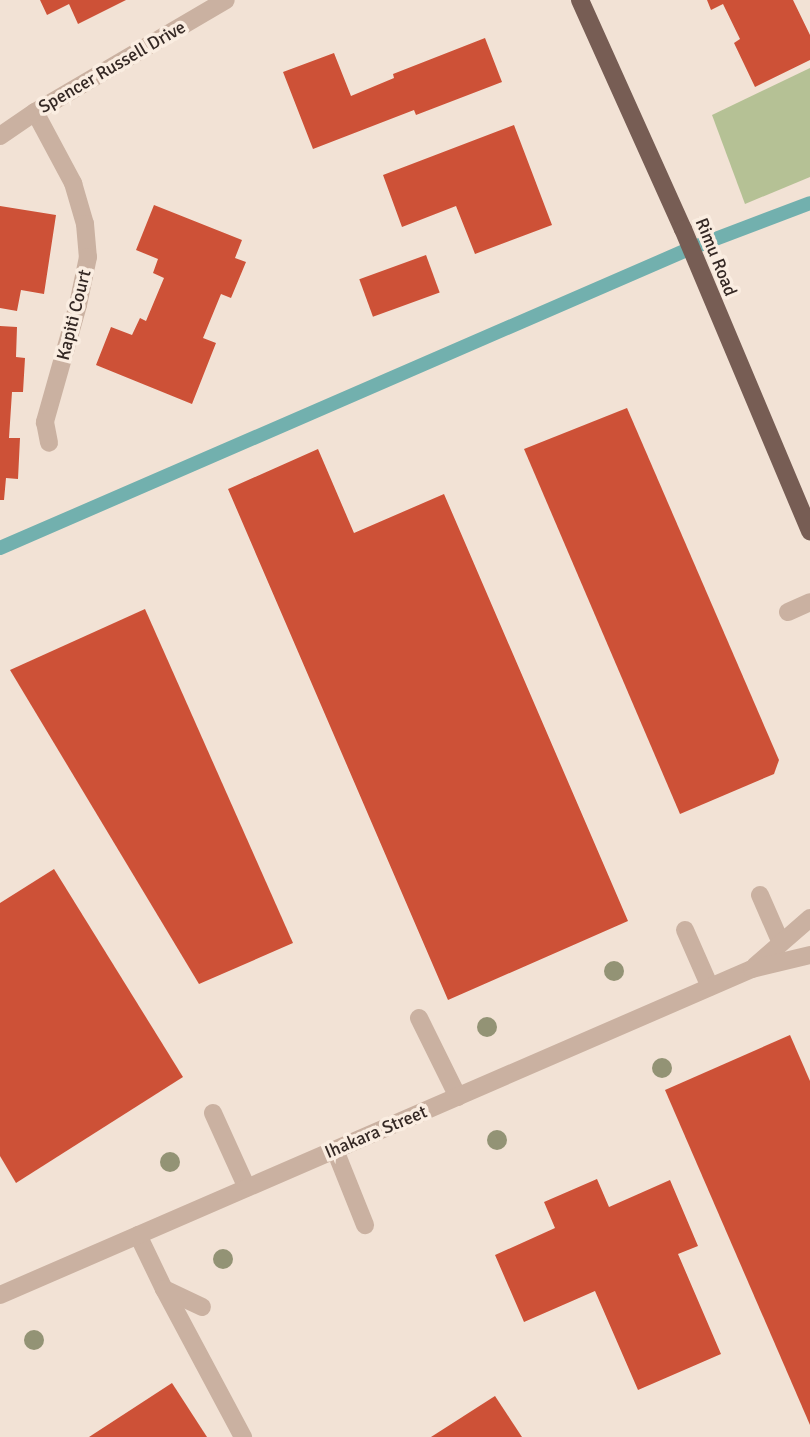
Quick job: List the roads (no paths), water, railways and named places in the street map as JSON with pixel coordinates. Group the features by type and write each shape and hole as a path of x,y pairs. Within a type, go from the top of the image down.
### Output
{"main road":[{"name":"Rimu Road","path":"580,0 683,229 810,531"}],"street":[{"name":"Spencer Russell Drive","path":"0,136 35,112 226,0"},
{"name":"Kapiti Court","path":"35,112 72,183 85,224 88,257 79,305 45,422 50,443"},
{"path":"788,612 810,602"},
{"path":"760,895 781,943"},
{"name":"Ihakara Street","path":"752,969 810,918"},
{"path":"685,930 710,987"},
{"name":"Ihakara Street","path":"0,1295 752,969 810,955"},
{"path":"419,1018 458,1097"},
{"path":"213,1113 247,1188"},
{"path":"335,1150 365,1225"},
{"path":"138,1236 243,1437"},
{"path":"164,1289 202,1307"}],"waterway":[{"path":"0,548 689,249 810,203"}]}
